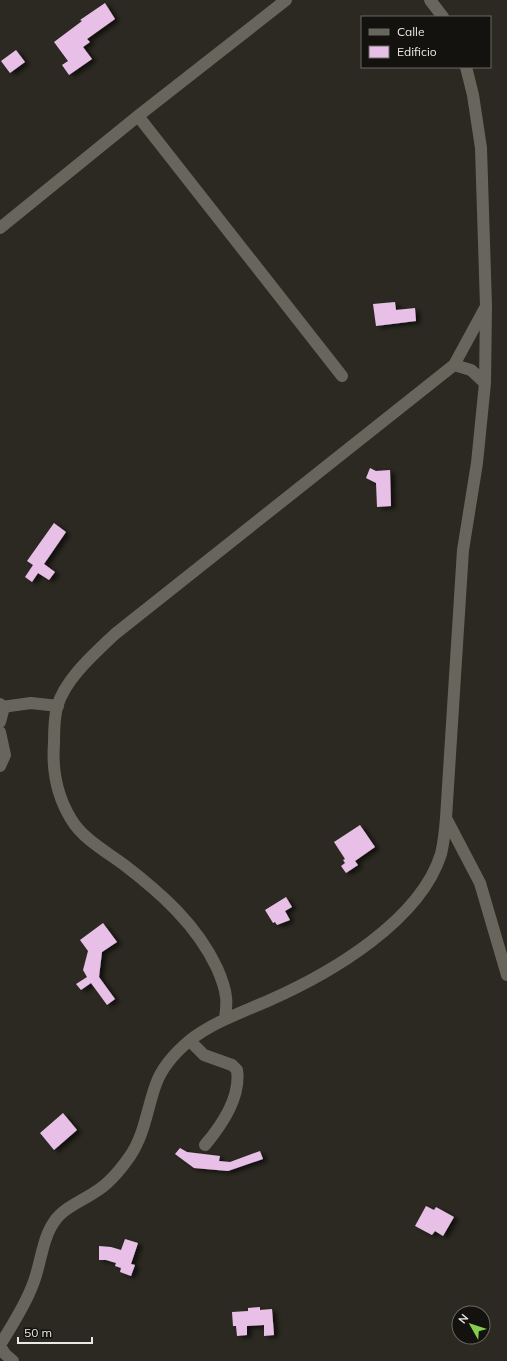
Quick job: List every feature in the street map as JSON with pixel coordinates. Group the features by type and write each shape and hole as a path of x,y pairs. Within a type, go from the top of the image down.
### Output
{"street":[{"path":"0,228 138,116 286,0"},
{"path":"430,0 442,16"},
{"path":"13,1361 5,1354 0,1345 23,1307 33,1284 50,1230 55,1220 74,1205 97,1192 113,1178 131,1155 144,1129 156,1084 163,1069 190,1041 225,1018 272,999 362,950 392,924 414,900 428,880 440,856 445,837 462,550 477,463 485,383 486,306 481,148 473,95 466,68"},
{"path":"138,116 342,376"},
{"path":"225,1018 226,996 221,977 210,952 196,932 182,915 150,886 90,840 72,820 62,801 56,781 53,758 58,706 76,673 115,634 454,365 486,306"},
{"path":"454,365 471,370 485,383"},
{"path":"0,722 3,716 1,706 31,703 58,706"},
{"path":"0,732 5,755 0,766"},
{"path":"446,818 480,883 507,975"},
{"path":"190,1041 204,1055 232,1065 237,1070 238,1078 232,1101 220,1127 205,1146"}],"building":[{"path":"105,3 115,19 87,39 90,42 83,47 92,59 69,75 62,65 68,61 54,42 82,21 80,20"},
{"path":"16,50 25,62 10,73 1,61"},
{"path":"395,302 396,310 415,308 416,321 376,326 373,304"},
{"path":"370,468 376,471 390,470 391,506 377,507 376,483 366,478"},
{"path":"54,523 66,532 44,564 55,572 49,580 38,573 32,582 25,577 33,565 27,561"},
{"path":"360,825 375,847 355,861 358,865 346,873 341,866 345,863 343,860 345,859 334,842"},
{"path":"286,897 292,907 285,911 290,920 277,925 275,922 273,923 265,910"},
{"path":"103,923 117,942 102,952 99,977 115,999 107,1005 91,983 81,990 76,984 87,977 83,970 88,951 80,940"},
{"path":"63,1113 77,1130 54,1150 40,1133"},
{"path":"180,1148 187,1152 220,1156 219,1161 230,1162 260,1151 263,1159 228,1171 194,1168 175,1154"},
{"path":"426,1206 434,1210 436,1207 454,1217 443,1236 435,1231 432,1235 415,1226"},
{"path":"125,1239 138,1243 131,1264 135,1265 131,1276 120,1272 121,1268 115,1266 116,1263 106,1260 99,1260 99,1246 121,1250"},
{"path":"260,1307 260,1310 272,1309 274,1335 264,1336 264,1325 247,1326 247,1335 237,1336 236,1326 233,1326 232,1312 248,1311 248,1308"}]}
